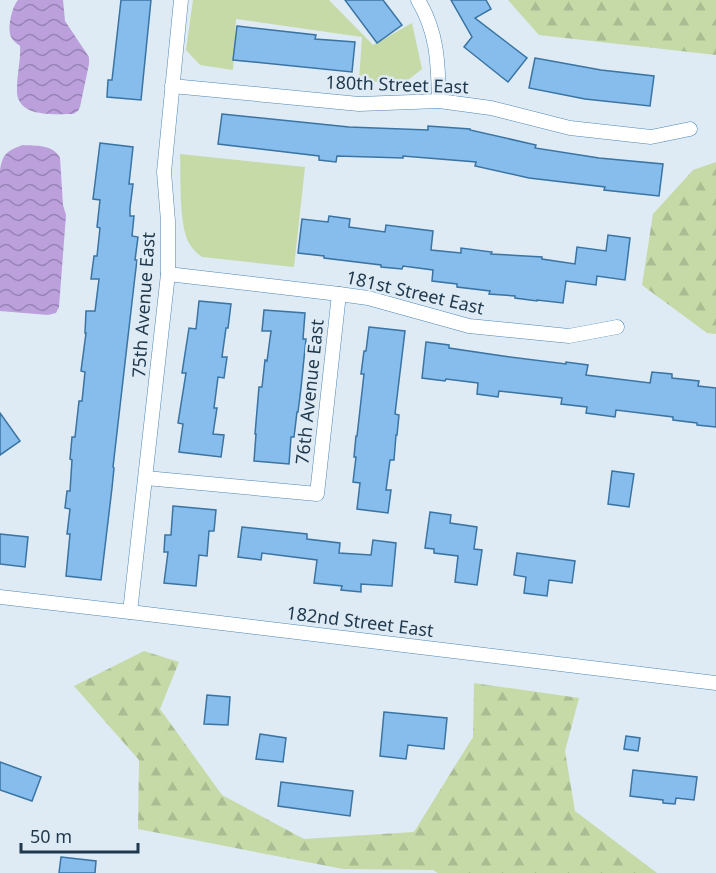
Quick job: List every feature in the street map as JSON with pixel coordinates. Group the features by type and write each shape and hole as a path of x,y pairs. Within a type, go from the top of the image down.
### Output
{"street":[{"name":"75th Avenue East","path":"130,612 168,274 168,221 164,172 181,0"},
{"path":"418,0 427,15 435,40 439,101"},
{"name":"180th Street East","path":"172,86 359,104 439,101 490,108 570,128 651,137 690,129"},
{"name":"181st Street East","path":"168,274 368,298 469,326 569,336 617,327"},
{"name":"76th Avenue East","path":"146,478 317,494 339,294"},
{"name":"182nd Street East","path":"0,597 716,683"}],"green space":[{"path":"193,0 329,0 373,45 412,23 422,69 404,83 359,81 362,37 236,19 233,70 200,65 186,50"},
{"path":"508,0 716,0 716,55 539,35"},
{"path":"180,154 305,167 294,267 202,257 195,251 184,230"},
{"path":"716,162 716,334 707,333 642,285 653,214 693,170"},
{"path":"144,651 179,662 160,709 222,795 304,839 414,832 473,737 474,683 579,698 565,751 575,811 657,873 438,873 433,870 343,869 138,829 139,760 74,686"}],"water":[{"path":"18,0 63,0 65,21 89,57 80,107 73,114 36,112 22,105 18,98 20,46 11,38 10,21"},
{"path":"23,145 49,148 60,158 63,205 66,215 59,307 56,313 48,315 0,311 0,170 7,153"}],"building":[{"path":"121,0 151,0 141,100 107,97 108,80 112,80"},
{"path":"345,0 383,0 402,25 377,43"},
{"path":"451,0 486,0 491,9 475,18 527,58 508,82 464,47 472,37"},
{"path":"237,26 316,35 315,39 355,42 352,72 233,60"},
{"path":"535,58 601,70 654,76 650,106 585,99 529,88"},
{"path":"222,114 349,127 428,130 428,126 470,129 536,145 535,148 599,158 663,164 659,196 529,178 475,166 476,162 403,156 403,158 337,156 336,162 319,160 319,156 218,144"},
{"path":"100,143 133,147 129,184 133,184 130,216 134,216 132,236 138,237 101,580 66,576 70,509 65,508 67,491 70,491 72,437 75,437 79,401 82,401 85,372 81,371 86,333 86,311 95,311 99,279 91,279 94,256 97,256 100,228 97,227 100,200 93,199"},
{"path":"329,216 350,219 349,227 385,232 386,225 433,231 431,250 461,253 461,248 492,252 491,254 542,257 542,259 575,264 577,247 606,251 608,235 630,238 625,280 597,276 596,285 566,281 563,303 537,301 489,294 490,291 432,281 433,270 403,266 402,269 381,267 381,265 298,253 302,219 328,222"},
{"path":"199,301 231,304 222,357 227,357 224,378 218,377 214,408 217,408 213,434 224,435 221,457 179,452 183,424 178,423 186,373 182,373 189,328 196,329"},
{"path":"264,310 305,313 303,339 306,339 301,388 294,437 291,437 289,464 254,461 259,387 262,387 271,331 262,331"},
{"path":"369,327 405,331 395,414 399,415 397,435 394,460 390,460 386,490 391,490 388,513 357,509 360,483 353,482 364,374 361,374"},
{"path":"426,342 503,356 588,365 586,375 650,383 652,372 672,374 672,378 699,381 698,386 716,388 716,427 673,420 673,417 616,410 615,417 586,413 587,407 561,404 562,398 499,391 498,397 477,394 478,383 422,378"},
{"path":"0,413 20,441 0,455"},
{"path":"612,471 634,474 629,507 608,504"},
{"path":"173,506 216,510 214,531 209,531 207,556 199,555 196,586 164,583 168,552 164,552 165,535 171,535"},
{"path":"430,512 451,515 450,523 477,527 474,549 482,550 477,585 455,582 458,556 434,553 434,549 425,548"},
{"path":"242,527 307,534 307,539 340,543 339,553 371,555 373,540 396,543 392,586 361,584 361,592 341,590 342,586 314,583 317,560 262,553 261,560 238,557"},
{"path":"0,534 28,537 25,567 0,564"},
{"path":"517,553 575,561 572,583 549,580 547,596 524,593 526,577 514,575"},
{"path":"207,695 230,697 228,725 204,724"},
{"path":"384,712 447,718 444,749 408,745 406,759 380,756"},
{"path":"260,734 286,738 283,762 256,759"},
{"path":"626,736 640,738 638,751 624,749"},
{"path":"0,762 41,777 32,801 0,790"},
{"path":"633,770 697,777 694,800 676,798 675,804 663,803 663,800 630,796"},
{"path":"281,782 353,791 350,816 278,806"},
{"path":"61,857 96,861 95,873 59,873"}]}
